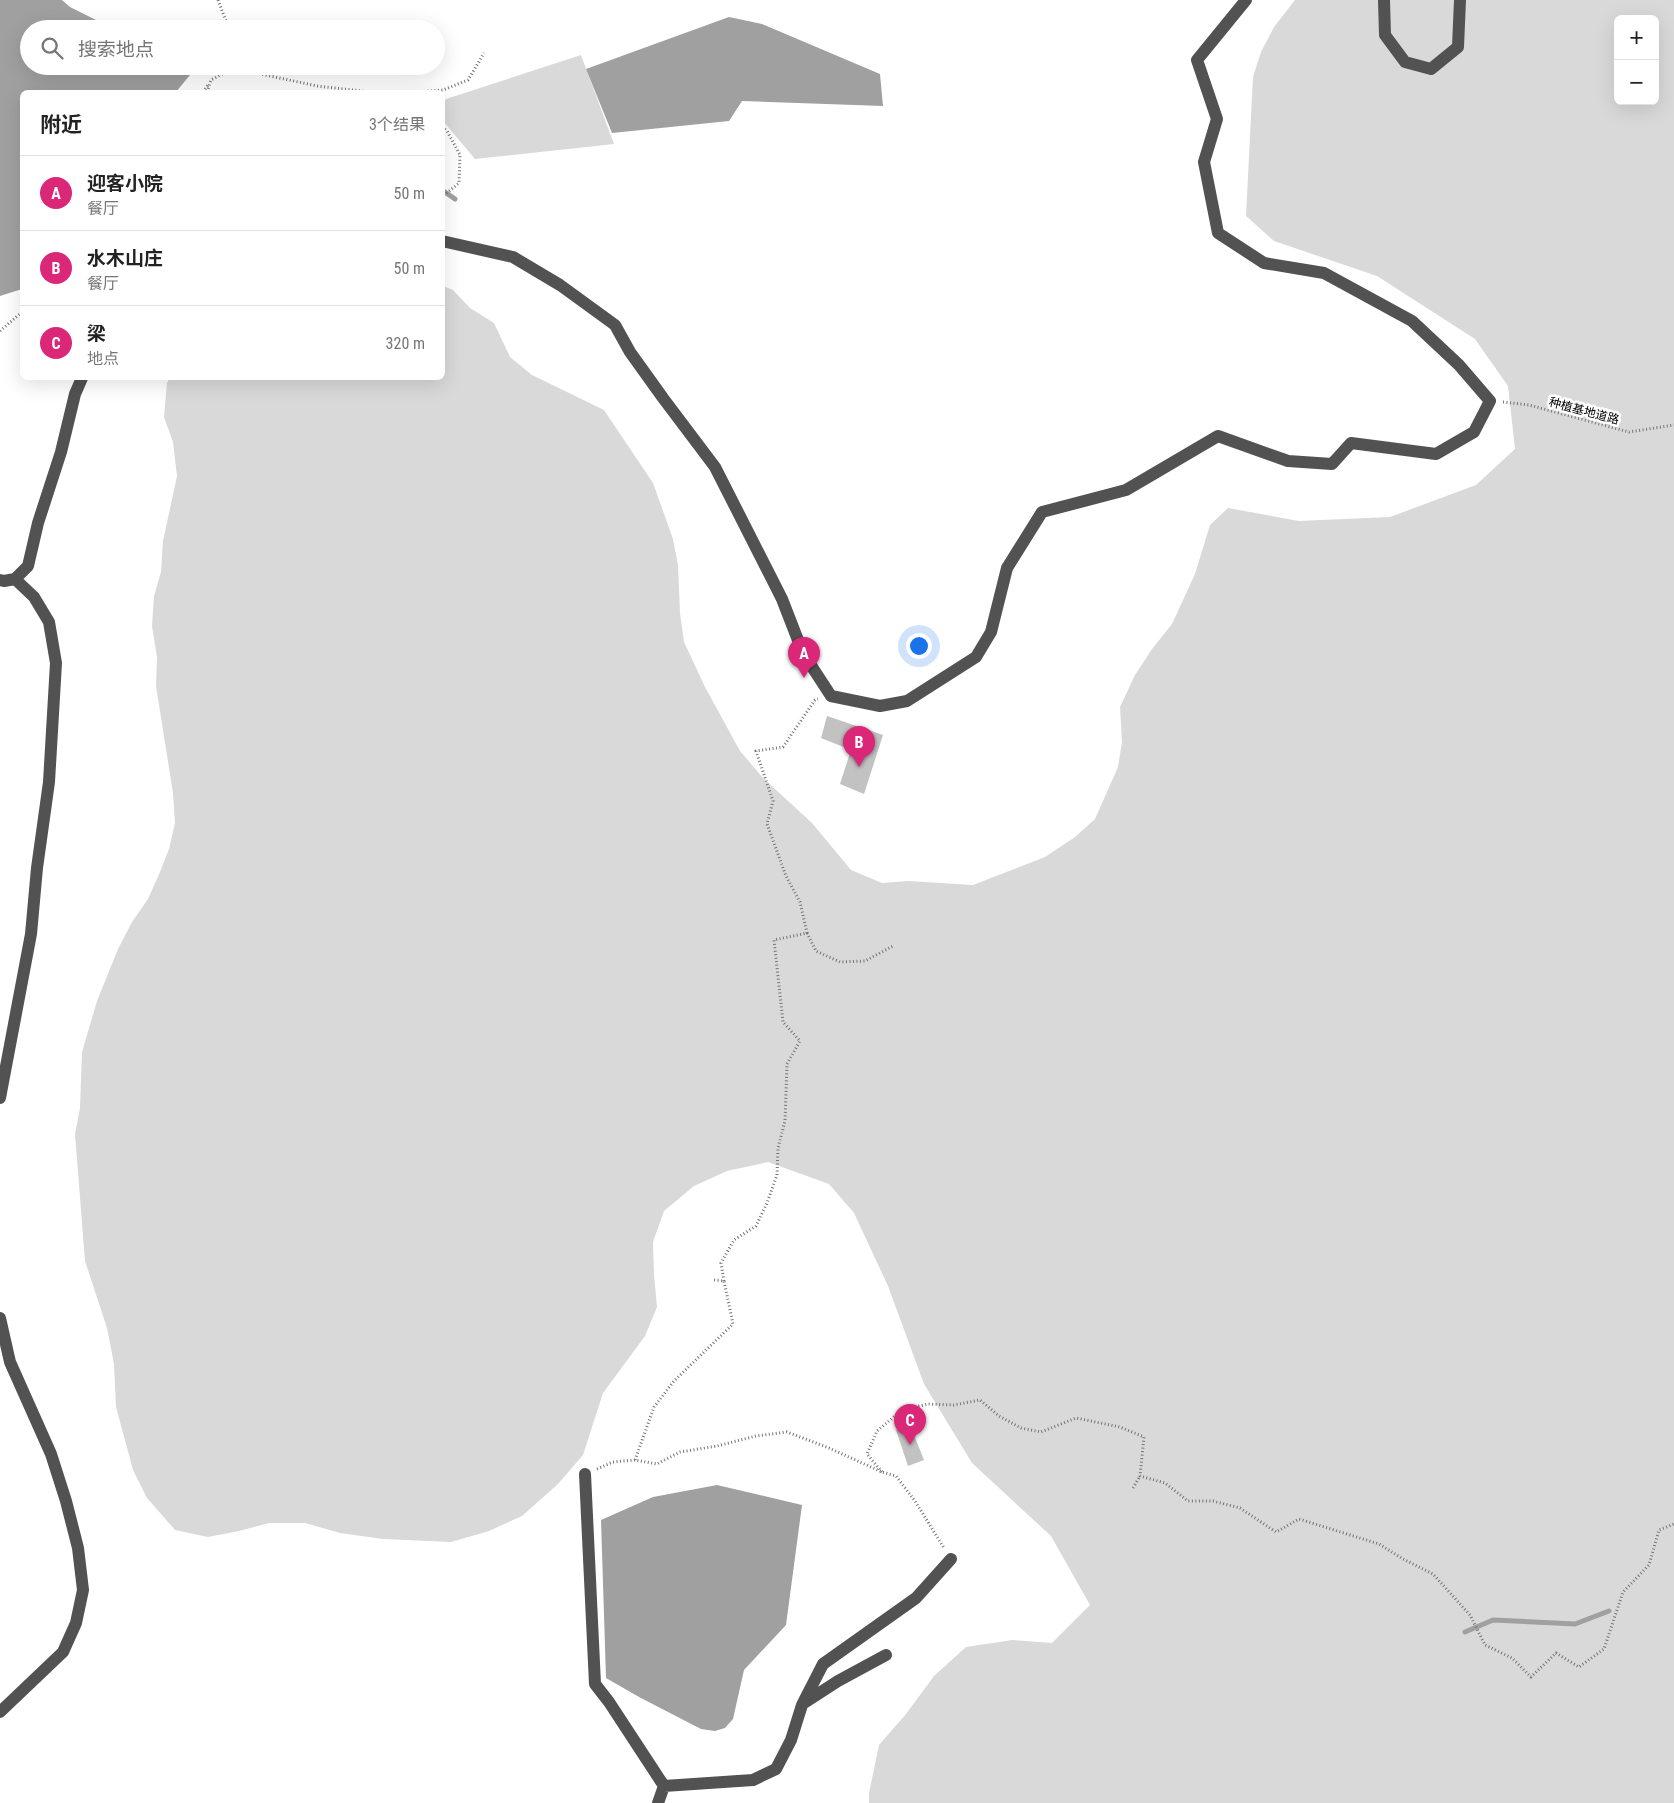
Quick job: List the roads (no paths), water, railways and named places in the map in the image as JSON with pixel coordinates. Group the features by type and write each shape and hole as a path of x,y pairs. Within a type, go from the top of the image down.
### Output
{"street":[{"path":"445,242 513,258 560,285 615,326 630,352 715,467 782,599 803,653 831,696 880,706 908,700 976,658 991,632 1007,568 1042,512 1126,490 1218,436 1288,461 1332,464 1351,443 1436,454 1474,432 1490,401 1459,365 1412,321 1324,273 1264,263 1218,233 1204,162 1217,118 1197,60 1246,0"},
{"path":"1384,0 1385,35 1405,62 1432,69 1458,47 1460,0"},
{"path":"0,580 15,579 28,566 38,523 61,452 75,394 81,380"},
{"path":"0,1098 31,934 37,868 49,782 56,663 49,622 34,597 15,579"},
{"path":"0,1318 10,1362 51,1454 63,1492 78,1548 83,1590 76,1623 62,1652 0,1712"},
{"path":"585,1474 595,1684 609,1702 664,1786"},
{"path":"664,1786 753,1780 776,1769 791,1740 802,1704 823,1664 916,1598 951,1560"},
{"path":"802,1704 838,1681 886,1655"},
{"path":"658,1803 664,1786"}],"waterway":[{"path":"445,192 455,199"},
{"path":"1465,1632 1493,1620 1575,1624 1609,1611"}],"place":[{"name":"迎客小院","path":"804,678"},
{"name":"水木山庄","path":"859,767"},
{"name":"梁","path":"910,1445"}]}
